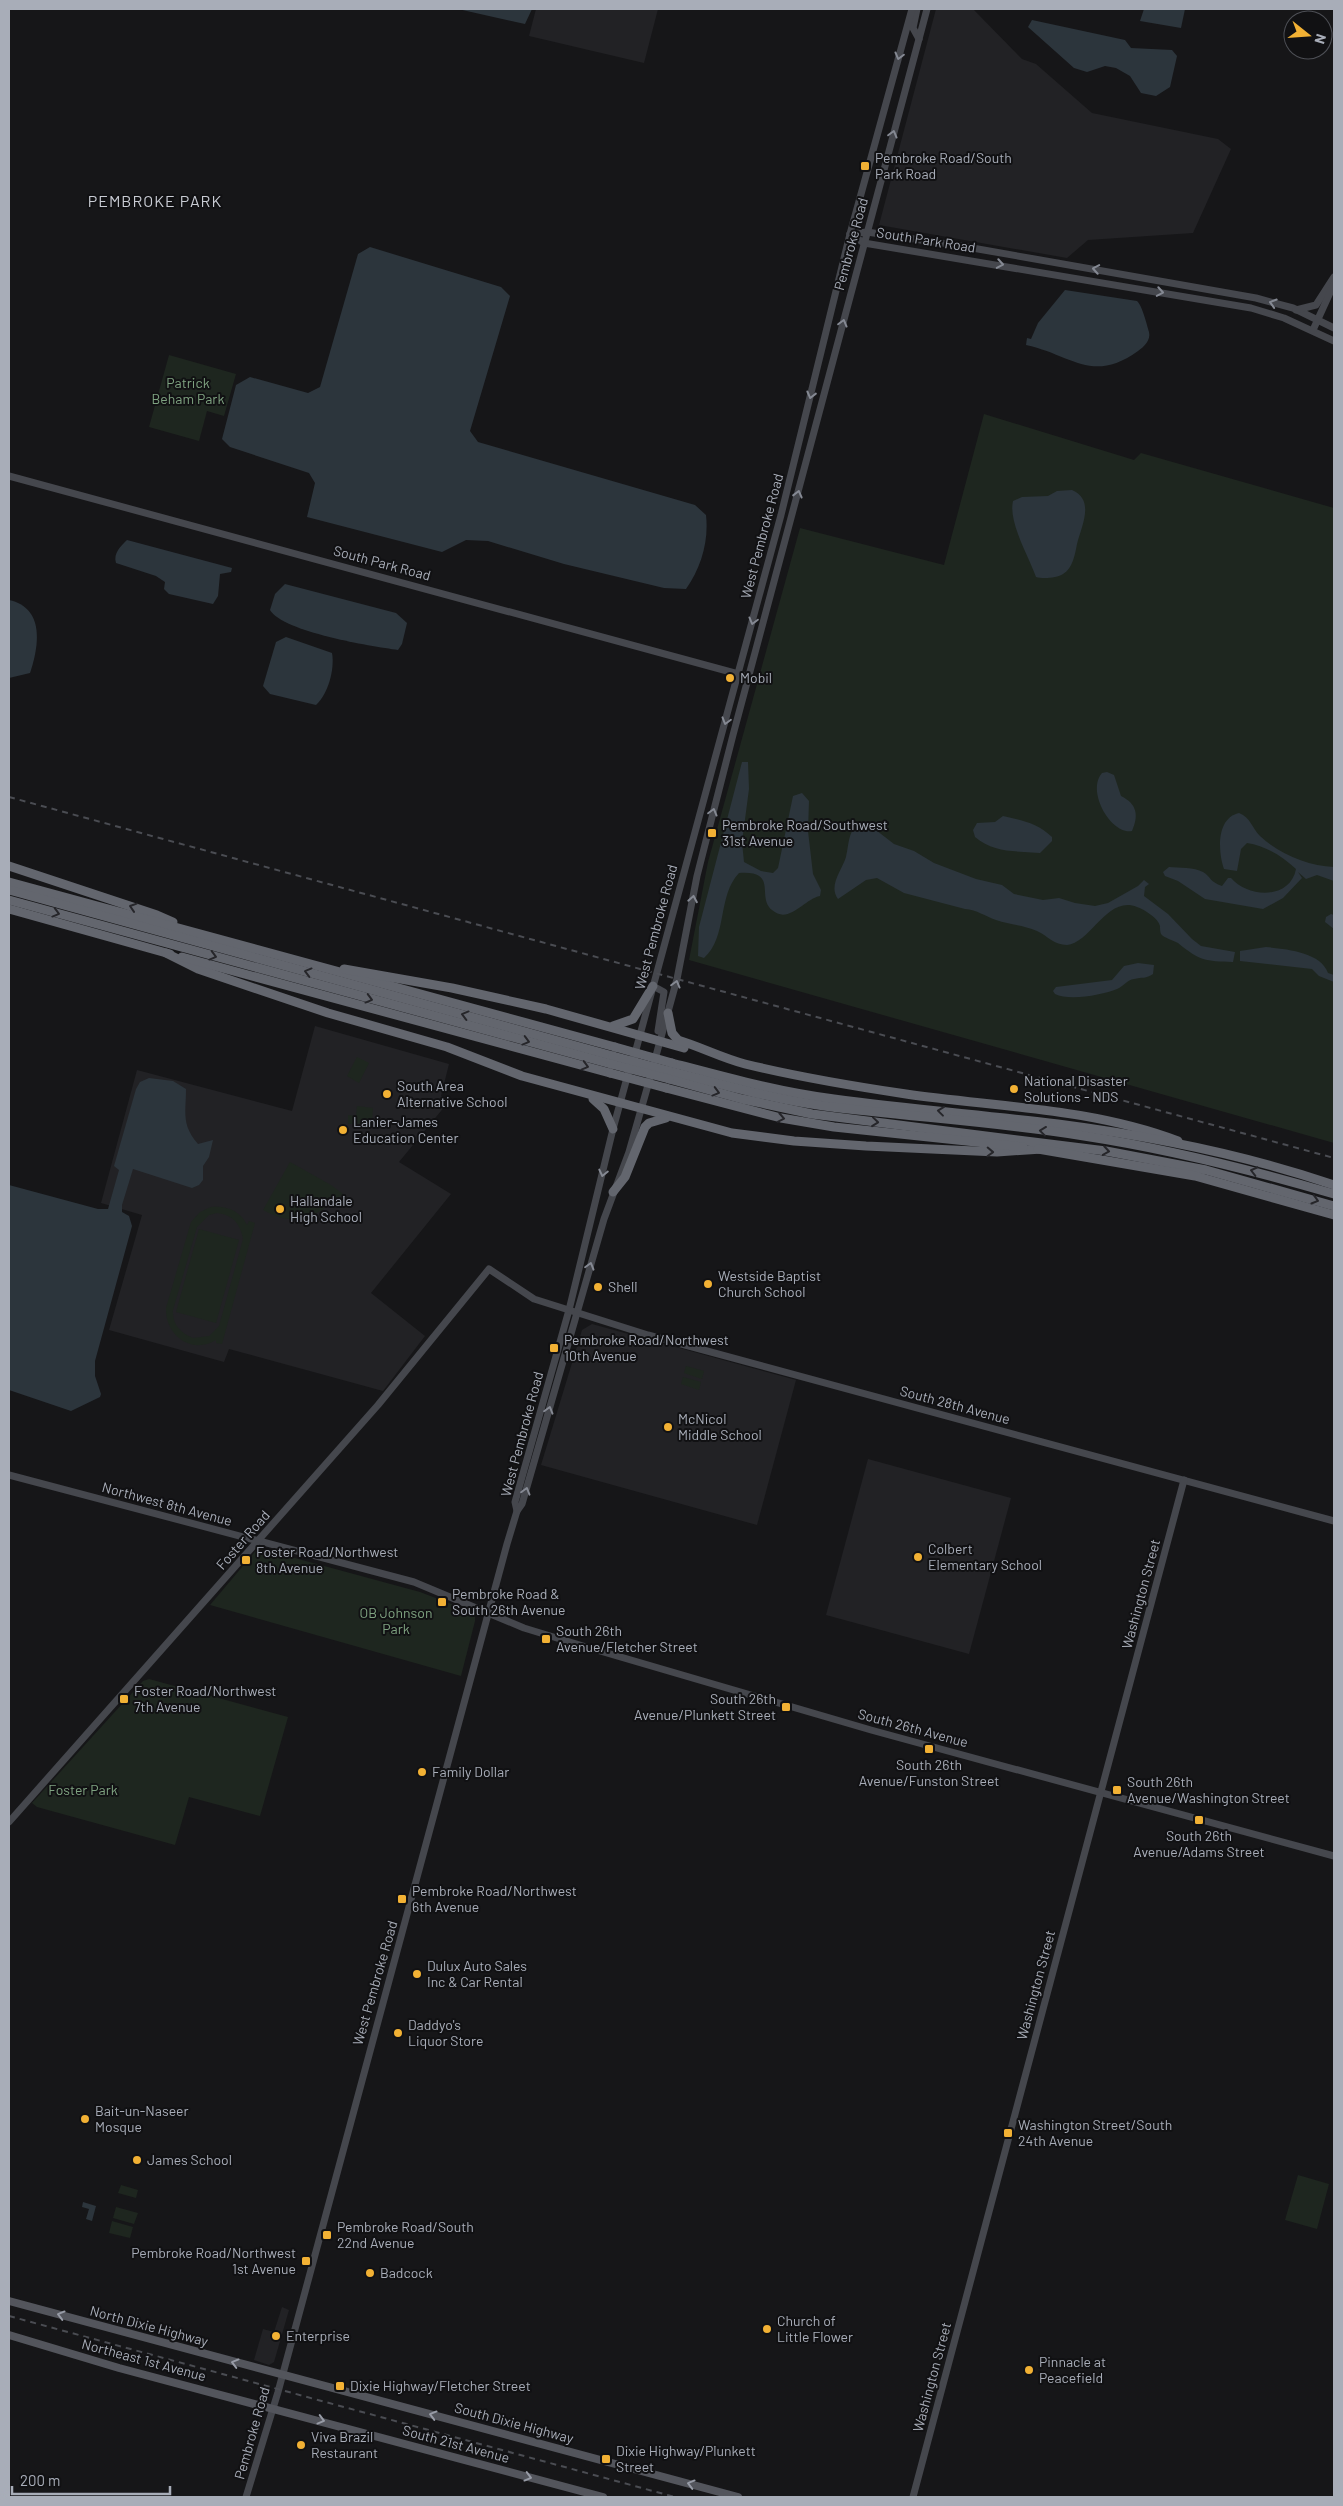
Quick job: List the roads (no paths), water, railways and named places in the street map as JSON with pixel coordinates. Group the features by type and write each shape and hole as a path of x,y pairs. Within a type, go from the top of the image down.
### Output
{"highway":[{"path":"9,866 157,915 194,932"},
{"path":"9,882 314,965 612,1060"},
{"path":"12,891 669,1075 742,1099 812,1114 1106,1150 1206,1170 1334,1206"},
{"path":"9,900 669,1075 823,1106 1082,1135 1163,1150 1256,1171 1334,1194"},
{"path":"9,909 166,953 612,1060"},
{"path":"9,914 36,917"},
{"path":"166,953 198,970 328,1013 447,1047 522,1076 619,1104 732,1132 794,1141 996,1152 1042,1149"},
{"path":"314,965 360,971 452,988 612,1026 745,1064 814,1079 907,1094 1029,1108 1120,1124 1158,1133 1197,1148"},
{"path":"612,1026 633,1019 652,986"},
{"path":"668,1013 672,1033 678,1040 701,1047 711,1053"},
{"path":"669,1075 834,1099 1060,1124 1197,1148 1334,1185"},
{"path":"669,1075 781,1118 834,1127 1042,1149 1195,1176 1334,1215"},
{"path":"588,1095 604,1109 613,1130"},
{"path":"613,1192 626,1177 644,1127 657,1119 669,1117"}],"main road":[{"name":"North Dixie Highway","path":"9,2301 282,2376"},
{"name":"Northeast 1st Avenue","path":"9,2335 119,2368 274,2408"},
{"name":"South Dixie Highway","path":"282,2376 554,2446 738,2497"},
{"name":"South 21st Avenue","path":"274,2408 603,2497"}],"street":[{"name":"Pembroke Road","path":"822,348 850,234 912,9"},
{"path":"917,9 913,28 919,39"},
{"name":"Pembroke Road","path":"830,370 927,9"},
{"name":"South Park Road","path":"850,234 867,232 961,246 1256,298 1296,310 1334,328"},
{"name":"South Park Road","path":"850,234 864,243 1235,305 1284,318 1334,341"},
{"path":"1296,310 1316,304 1334,277"},
{"path":"1313,330 1334,284"},
{"name":"West Pembroke Road","path":"573,1312 619,1104 739,674 822,348"},
{"name":"West Pembroke Road","path":"282,2376 517,1511 515,1502 573,1312 613,1192 629,1152 668,1013 683,954 704,847 830,370"},
{"path":"798,445 804,456 804,468"},
{"name":"South Park Road","path":"9,476 748,676"},
{"path":"781,515 786,525 785,541"},
{"path":"652,986 664,992 658,1033 660,1041"},
{"name":"South 28th Avenue","path":"489,1269 524,1295 573,1312 657,1337 1334,1521"},
{"name":"Foster Road","path":"9,1822 378,1405 489,1269"},
{"name":"Northwest 8th Avenue","path":"9,1474 414,1582 489,1613"},
{"name":"Washington Street","path":"913,2497 1184,1480"},
{"name":"South 26th Avenue","path":"489,1613 524,1628 804,1711 1334,1856"},
{"name":"Pembroke Road","path":"246,2497 282,2376"}],"railway":[{"path":"9,797 1334,1158"},
{"path":"9,2316 675,2497"}],"place":[{"name":"Pembroke Road/South Park Road","path":"865,166"},
{"name":"Mobil","path":"730,678"},
{"name":"Pembroke Road/Southwest 31st Avenue","path":"712,833"},
{"name":"National Disaster Solutions - NDS","path":"1014,1089"},
{"name":"South Area Alternative School","path":"387,1094"},
{"name":"Lanier-James Education Center","path":"343,1130"},
{"name":"Hallandale High School","path":"280,1209"},
{"name":"Westside Baptist Church School","path":"708,1284"},
{"name":"Shell","path":"598,1287"},
{"name":"Pembroke Road/Northwest 10th Avenue","path":"554,1348"},
{"name":"McNicol Middle School","path":"668,1427"},
{"name":"Colbert Elementary School","path":"918,1557"},
{"name":"Foster Road/Northwest 8th Avenue","path":"246,1560"},
{"name":"Pembroke Road & South 26th Avenue","path":"442,1602"},
{"name":"South 26th Avenue/Fletcher Street","path":"546,1639"},
{"name":"Foster Road/Northwest 7th Avenue","path":"124,1699"},
{"name":"South 26th Avenue/Plunkett Street","path":"786,1707"},
{"name":"South 26th Avenue/Funston Street","path":"929,1749"},
{"name":"Family Dollar","path":"422,1772"},
{"name":"South 26th Avenue/Washington Street","path":"1117,1790"},
{"name":"South 26th Avenue/Adams Street","path":"1199,1820"},
{"name":"Pembroke Road/Northwest 6th Avenue","path":"402,1899"},
{"name":"Dulux Auto Sales Inc & Car Rental","path":"417,1974"},
{"name":"Daddyo's Liquor Store","path":"398,2033"},
{"name":"Bait-un-Naseer Mosque","path":"85,2119"},
{"name":"Washington Street/South 24th Avenue","path":"1008,2133"},
{"name":"James School","path":"137,2160"},
{"name":"Pembroke Road/South 22nd Avenue","path":"327,2235"},
{"name":"Pembroke Road/Northwest 1st Avenue","path":"306,2261"},
{"name":"Badcock","path":"370,2273"},
{"name":"Church of Little Flower","path":"767,2329"},
{"name":"Enterprise","path":"276,2336"},
{"name":"Pinnacle at Peacefield","path":"1029,2370"},
{"name":"Dixie Highway/Fletcher Street","path":"340,2386"},
{"name":"Viva Brazil Restaurant","path":"301,2445"},
{"name":"Dixie Highway/Plunkett Street","path":"606,2459"}],"district":[{"name":"PEMBROKE PARK","path":"155,201"}],"park label":[{"name":"Patrick Beham Park","path":"188,392"},
{"name":"OB Johnson Park","path":"396,1622"},
{"name":"Foster Park","path":"83,1790"}]}
